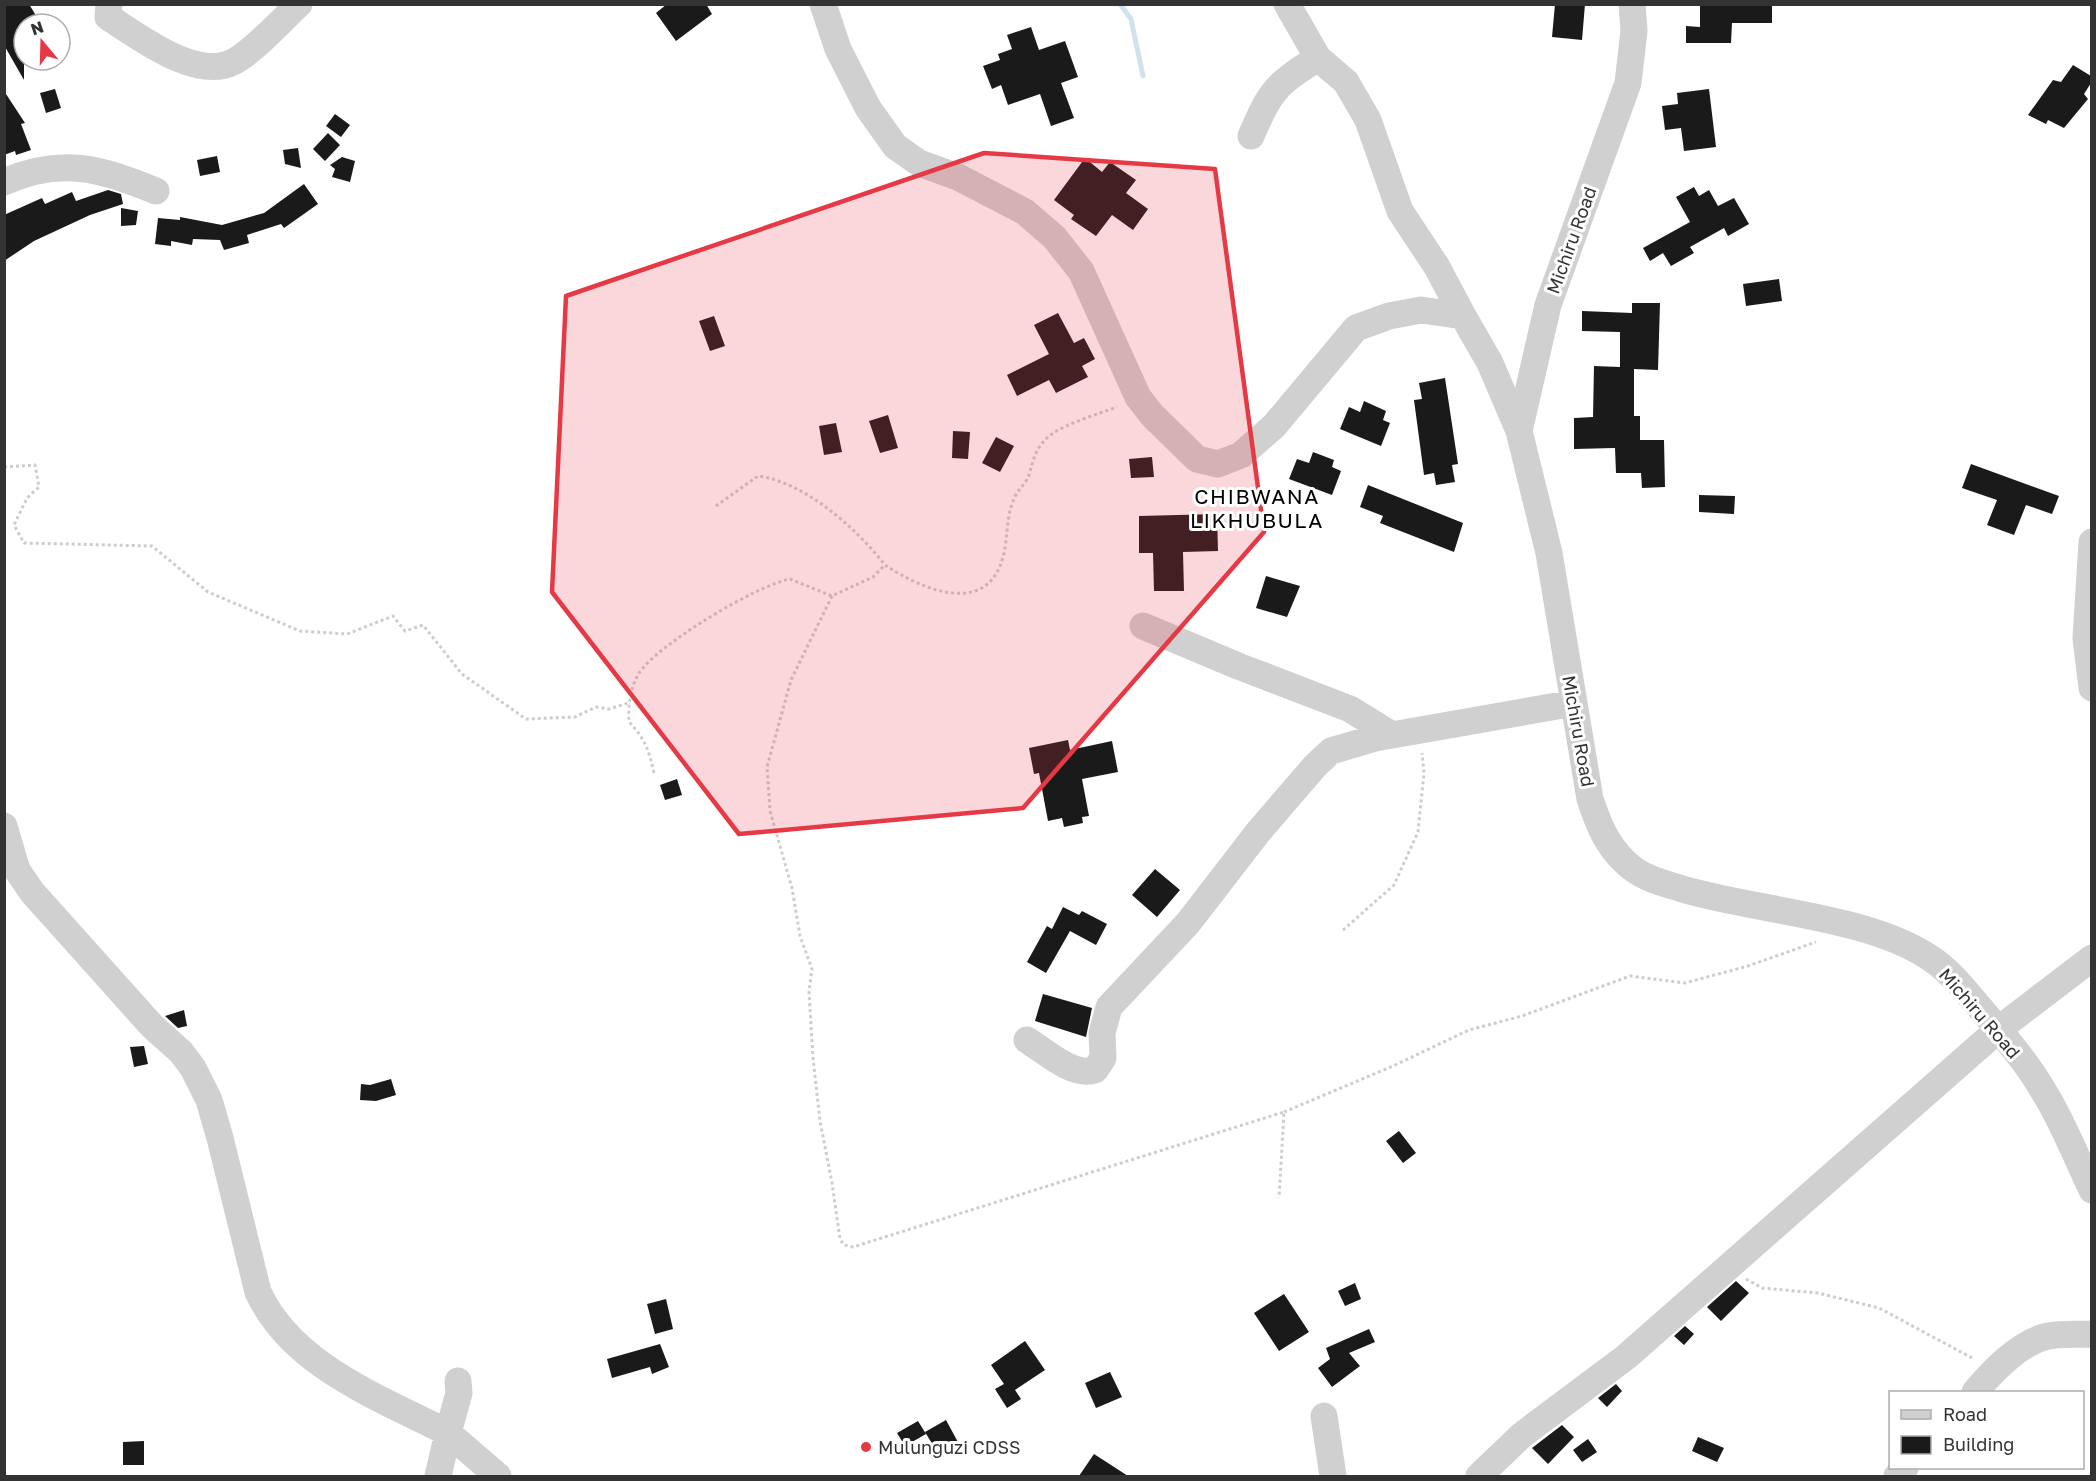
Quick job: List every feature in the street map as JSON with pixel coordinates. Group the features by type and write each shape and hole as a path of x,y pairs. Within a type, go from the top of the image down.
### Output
{"street":[{"path":"109,4 108,16 182,61 215,66 234,62 299,4"},
{"path":"823,4 838,49 868,108 895,146 919,163 958,177 1025,212 1054,237 1081,271 1137,397 1197,459 1218,464 1241,455 1274,426 1356,328 1389,316 1421,310 1463,316"},
{"path":"1287,4 1317,58 1346,82 1368,120 1400,211 1437,267 1490,363 1519,431"},
{"name":"Michiru Road","path":"1632,4 1634,31 1628,83 1548,305 1519,431 1549,553 1590,800 1596,818 1611,847 1626,864 1648,879 1711,897 1854,927 1897,940 1933,960 1961,985 1999,1029 2044,1092 2091,1190"},
{"path":"1251,136 1266,102 1281,81 1317,58"},
{"path":"4,182 48,169 83,167 112,174 156,191"},
{"path":"2091,542 2086,638 2091,688"},
{"path":"1143,626 1350,709 1392,735"},
{"path":"1027,1040 1075,1070 1086,1073 1095,1070 1103,1058 1102,1033 1109,1007 1188,923 1259,831 1315,766 1331,751 1392,735 1574,703"},
{"path":"4,826 17,870 32,892 152,1026 181,1052 193,1068 209,1100 258,1292 265,1308 311,1359 338,1376 447,1433 498,1476"},
{"path":"1479,1476 1522,1435 1626,1358 1999,1029 2091,958"},
{"path":"1976,1391 1997,1369 2022,1349 2047,1336 2091,1334"},
{"path":"438,1476 447,1433 459,1393 458,1381"},
{"path":"1324,1416 1333,1476"}],"path":[{"path":"716,506 758,476 776,479 833,513 866,541 885,566 909,581 952,594 975,592 990,583 1003,559 1014,499 1028,477 1032,458 1047,437 1137,397"},
{"path":"4,467 35,465 39,487 27,498 14,525 24,543 152,546 208,592 300,631 348,634 393,616 405,631 423,625 462,674 526,718 575,717 596,707 609,709 628,704"},
{"path":"885,566 873,577 832,596 791,680 767,767 770,811 792,888 800,936 812,969 809,992 820,1121 840,1239 844,1245 853,1247 1284,1112 1393,1066 1469,1030 1522,1016 1630,976 1685,983 1748,966 1816,942 1826,944"},
{"path":"654,773 646,743 629,722 628,704 639,673 666,646 691,629 764,588 790,579 832,596"},
{"path":"1343,930 1394,885 1418,832 1424,773 1420,730"},
{"path":"1279,1198 1284,1112"},
{"path":"1726,1268 1762,1288 1818,1293 1879,1308 1938,1338 1967,1357 1997,1369"}],"highlighted area":[{"path":"984,153 1215,169 1264,532 1023,808 739,834 552,592 566,296"}],"building":[{"path":"4,4 29,4 34,12 12,12 12,59 4,45"},
{"path":"667,4 706,4 712,14 676,41 656,13"},
{"path":"1555,4 1585,4 1582,40 1552,37"},
{"path":"1700,4 1772,4 1772,23 1732,23 1731,43 1686,43 1686,26 1700,27"},
{"path":"1031,27 1039,50 1065,41 1078,77 1061,83 1074,118 1051,126 1040,94 1008,105 1001,85 992,89 983,66 1000,60 998,54 1012,49 1007,35"},
{"path":"2073,65 2091,76 2091,83 2084,94 2088,99 2064,128 2048,120 2046,124 2028,115 2053,80 2061,82"},
{"path":"55,89 61,108 46,113 40,93"},
{"path":"1709,89 1716,147 1684,151 1681,128 1665,130 1662,106 1678,104 1677,93"},
{"path":"4,91 25,123 21,124 31,150 16,155 15,151 4,155"},
{"path":"335,114 350,125 341,137 326,126"},
{"path":"328,133 340,145 325,161 313,149"},
{"path":"298,148 301,168 285,164 283,150"},
{"path":"217,156 220,172 200,176 197,160"},
{"path":"342,157 355,161 350,182 332,177 335,169 330,165"},
{"path":"1085,158 1102,172 1110,162 1136,180 1126,193 1148,209 1133,230 1112,215 1096,236 1071,219 1074,215 1054,200"},
{"path":"304,184 318,204 284,228 281,224 247,235 249,243 224,250 220,240 193,239 192,245 171,241 171,246 155,244 158,218 180,220 180,217 222,225 264,213"},
{"path":"1694,187 1699,196 1709,190 1718,206 1734,198 1749,224 1728,236 1724,228 1690,247 1694,253 1671,266 1663,253 1650,261 1643,248 1690,222 1676,197"},
{"path":"108,190 121,194 123,204 90,215 34,241 4,261 4,215 42,198 45,204 72,192 76,201"},
{"path":"121,208 138,211 136,225 121,226"},
{"path":"1779,279 1782,301 1746,306 1743,284"},
{"path":"1632,303 1660,303 1658,370 1634,369 1634,416 1640,416 1640,440 1664,440 1665,487 1642,488 1641,473 1616,473 1615,448 1574,449 1574,418 1593,417 1594,366 1620,367 1620,332 1582,331 1582,311 1632,313"},
{"path":"1058,313 1074,343 1084,338 1095,359 1082,366 1088,377 1056,393 1049,380 1017,396 1007,375 1049,354 1034,325"},
{"path":"714,316 725,346 710,351 699,321"},
{"path":"1445,378 1458,464 1452,465 1455,482 1436,485 1434,473 1424,475 1414,400 1422,399 1419,383"},
{"path":"1364,401 1386,411 1383,420 1390,423 1381,446 1340,429 1349,407 1360,412"},
{"path":"888,415 898,448 880,453 869,421"},
{"path":"836,423 842,452 824,455 819,426"},
{"path":"953,431 970,432 968,459 952,458"},
{"path":"996,437 1014,446 1000,472 982,463"},
{"path":"1313,452 1334,460 1332,467 1341,471 1332,495 1289,479 1297,459 1309,463"},
{"path":"1152,457 1154,477 1131,478 1129,459"},
{"path":"1971,464 2059,496 2052,514 2026,505 2014,535 1987,525 1997,500 1962,488"},
{"path":"1368,485 1463,523 1454,552 1380,523 1383,516 1360,507"},
{"path":"1699,495 1735,496 1734,514 1699,512"},
{"path":"1217,514 1218,551 1183,552 1184,591 1154,591 1153,553 1139,553 1139,516"},
{"path":"1266,576 1300,586 1287,617 1256,608"},
{"path":"1068,740 1070,750 1112,741 1118,772 1082,779 1089,816 1082,817 1083,823 1064,827 1062,818 1048,821 1039,773 1034,774 1029,748"},
{"path":"677,779 682,795 665,800 660,785"},
{"path":"1155,869 1180,890 1157,917 1132,895"},
{"path":"1063,907 1079,915 1082,911 1107,924 1096,945 1070,931 1046,973 1027,962 1047,926 1052,929"},
{"path":"1043,994 1092,1008 1086,1037 1035,1021"},
{"path":"184,1010 187,1026 178,1028 165,1016"},
{"path":"144,1046 148,1064 134,1067 130,1047"},
{"path":"391,1079 396,1095 376,1101 360,1100 361,1084 370,1085"},
{"path":"1399,1131 1416,1153 1403,1163 1386,1141"},
{"path":"1736,1281 1749,1293 1721,1321 1707,1307"},
{"path":"1355,1283 1361,1299 1345,1306 1338,1291"},
{"path":"1284,1294 1309,1332 1279,1351 1254,1313"},
{"path":"666,1299 673,1329 655,1334 647,1304"},
{"path":"1685,1326 1694,1334 1684,1345 1674,1336"},
{"path":"1369,1329 1375,1342 1349,1353 1360,1366 1332,1387 1318,1368 1330,1359 1326,1348"},
{"path":"1025,1341 1045,1370 1015,1390 1021,1399 1007,1408 995,1389 1004,1384 991,1365"},
{"path":"660,1344 669,1367 652,1374 650,1367 612,1378 607,1359"},
{"path":"1110,1372 1122,1397 1096,1408 1085,1383"},
{"path":"1616,1384 1622,1391 1607,1407 1598,1398"},
{"path":"946,1420 959,1444 939,1455 925,1432"},
{"path":"918,1421 926,1434 905,1446 897,1433"},
{"path":"1562,1425 1574,1437 1548,1464 1532,1448"},
{"path":"1698,1437 1724,1448 1717,1462 1692,1451"},
{"path":"1588,1439 1597,1452 1582,1462 1573,1450"},
{"path":"144,1441 144,1465 123,1465 123,1442"},
{"path":"1094,1454 1128,1476 1079,1476"}],"waterway":[{"path":"1120,4 1131,19 1143,76"}],"place":[{"name":"Mulunguzi CDSS","path":"866,1447"}],"district":[{"name":"CHIBWANA LIKHUBULA","path":"1257,508"}]}
